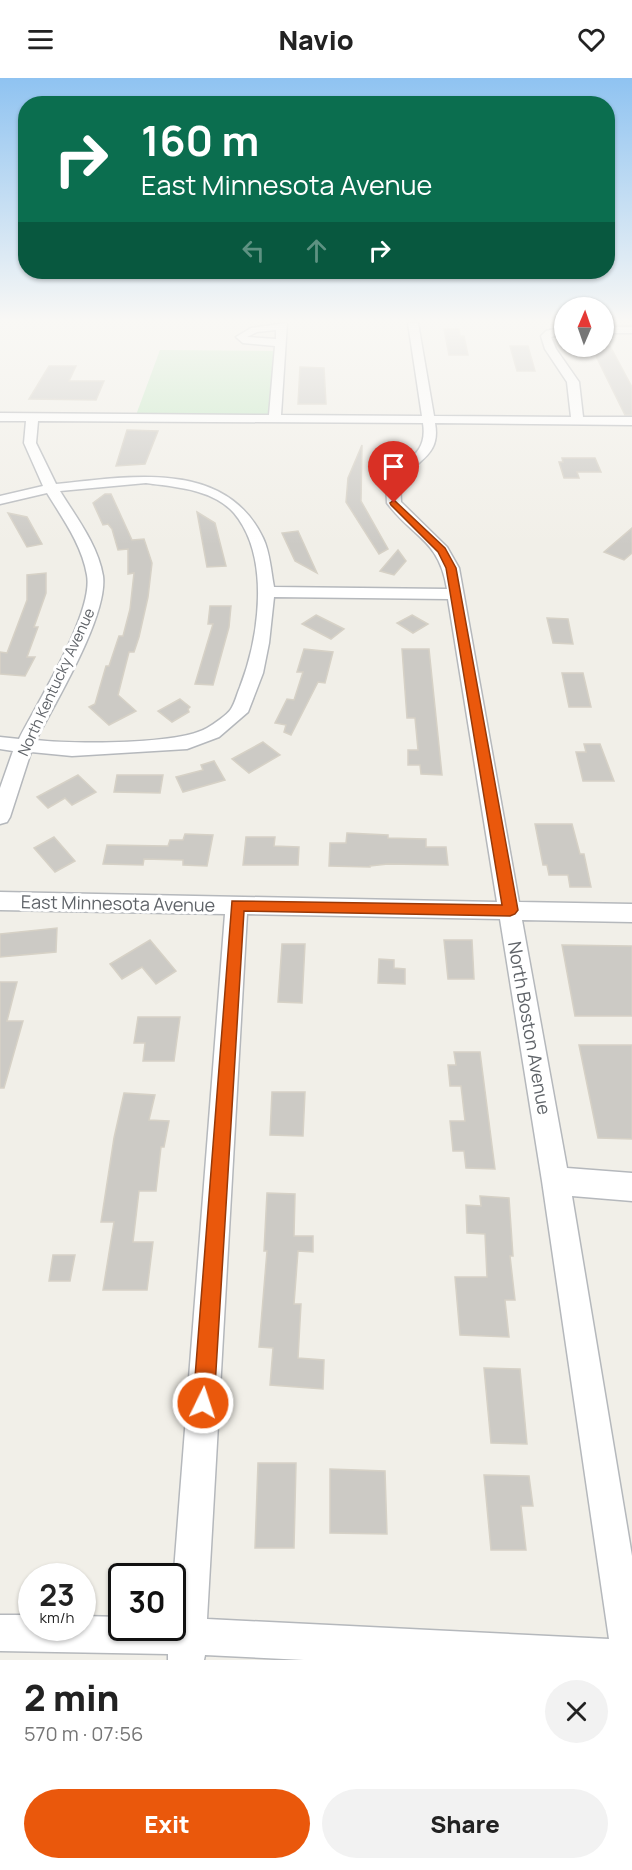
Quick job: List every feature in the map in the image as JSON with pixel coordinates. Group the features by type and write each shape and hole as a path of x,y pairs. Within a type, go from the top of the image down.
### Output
{"street":[{"path":"275,418 277,397"},
{"name":"North Boston Avenue","path":"424,397 431,434 428,448 402,474 394,488 394,503 442,550 451,568 556,1181 631,1659"},
{"path":"576,397 577,420"},
{"path":"0,417 632,421"},
{"name":"North Kentucky Avenue","path":"0,817 24,746 80,636 95,596 95,576 85,544 51,488 30,443 32,417"},
{"path":"0,500 51,488 146,479 189,485 219,495 239,510 257,538 267,592 261,643 254,673 239,712 213,733 187,743 72,750 0,743"},
{"path":"267,592 456,594"},
{"name":"East Minnesota Avenue","path":"0,901 632,913"},
{"path":"187,1648 237,905"},
{"path":"556,1181 632,1187"},
{"path":"0,1633 187,1648 631,1659"}],"green space":[{"path":"143,397 273,397 271,414 266,417 136,415"}],"building":[{"path":"30,397 97,397 96,400 29,399"},
{"path":"298,397 326,397 326,404 298,404"},
{"path":"616,397 632,397 632,415 625,415"},
{"path":"127,430 158,431 145,464 116,466"},
{"path":"362,445 361,501 388,549 379,554 346,502 348,478"},
{"path":"562,458 595,458 601,472 577,472 579,478 564,478 559,462 563,462"},
{"path":"105,494 111,494 132,540 144,539 152,563 148,597 139,637 134,652 129,652 118,695 136,711 109,725 89,707 95,704 106,666 109,666 119,636 123,636 130,609 134,573 128,574 128,549 118,550 112,529 108,524 103,525 93,503"},
{"path":"197,512 215,523 226,566 207,567"},
{"path":"8,513 27,517 42,544 27,547"},
{"path":"632,528 632,553 624,560 604,552"},
{"path":"298,531 317,573 295,561 282,533"},
{"path":"398,550 406,561 394,575 380,571"},
{"path":"46,573 46,593 34,627 38,627 27,657 35,657 25,676 0,674 0,652 7,653 27,600 27,575"},
{"path":"210,606 231,606 229,627 213,685 195,684 213,624 208,624"},
{"path":"316,615 344,629 331,639 302,624"},
{"path":"412,615 428,624 413,633 397,623"},
{"path":"547,618 568,619 573,644 553,643"},
{"path":"304,649 333,652 325,683 318,682 291,735 284,732 286,725 275,723 287,699 294,700 303,672 297,672"},
{"path":"402,649 429,649 442,775 421,774 420,765 408,765 408,750 418,750 415,718 407,718"},
{"path":"562,673 583,673 591,707 569,707"},
{"path":"180,699 190,707 189,712 172,722 158,711"},
{"path":"263,742 280,755 249,773 232,759"},
{"path":"584,744 600,744 614,781 583,781 576,752 586,752"},
{"path":"214,761 225,780 183,792 176,777 203,770 201,765"},
{"path":"78,775 96,792 72,805 65,798 48,808 37,797"},
{"path":"117,775 163,775 160,793 114,792"},
{"path":"535,824 572,824 580,854 584,854 591,887 570,887 568,875 549,875 547,865 543,865"},
{"path":"347,833 388,835 388,838 426,839 426,847 446,847 448,865 329,866 330,843 346,843"},
{"path":"185,834 213,835 207,866 183,865 183,860 144,859 143,865 103,864 107,845 168,846 170,840 183,840"},
{"path":"54,837 75,861 55,872 34,848"},
{"path":"246,837 275,837 274,846 299,847 298,865 243,865"},
{"path":"57,928 56,952 0,957 0,934"},
{"path":"150,940 176,971 156,984 142,967 122,979 110,964"},
{"path":"444,940 472,940 474,979 448,979"},
{"path":"282,944 305,944 302,1003 278,1002"},
{"path":"562,945 632,946 632,1016 575,1016"},
{"path":"379,959 394,960 394,968 405,969 405,984 378,983"},
{"path":"0,982 17,982 7,1021 23,1021 4,1088 0,1088"},
{"path":"138,1017 180,1017 174,1061 143,1061 145,1043 134,1043"},
{"path":"579,1045 632,1045 632,1139 598,1138"},
{"path":"454,1052 480,1052 495,1169 466,1168 464,1151 453,1151 450,1121 465,1121 461,1086 450,1086 448,1065 456,1065"},
{"path":"272,1092 305,1092 303,1136 270,1135"},
{"path":"124,1093 155,1095 149,1120 169,1121 164,1147 161,1147 156,1191 139,1191 133,1242 153,1242 147,1290 103,1290 114,1222 101,1222 114,1138"},
{"path":"267,1193 295,1194 294,1236 313,1236 313,1252 298,1251 294,1304 301,1304 298,1358 324,1360 323,1389 270,1385 273,1348 259,1347 267,1251 264,1251"},
{"path":"480,1196 509,1198 513,1256 510,1256 515,1300 505,1300 509,1337 460,1335 455,1277 487,1277 485,1234 467,1233 466,1205 481,1206"},
{"path":"53,1255 75,1255 70,1281 49,1281"},
{"path":"484,1368 520,1369 527,1444 491,1443"},
{"path":"258,1463 296,1463 294,1548 255,1548"},
{"path":"330,1469 385,1471 387,1534 330,1533"},
{"path":"484,1475 529,1476 533,1506 521,1506 526,1550 491,1550"}],"route":[{"path":"203,1403 237,905 510,910 451,568 442,550 394,503"}]}
